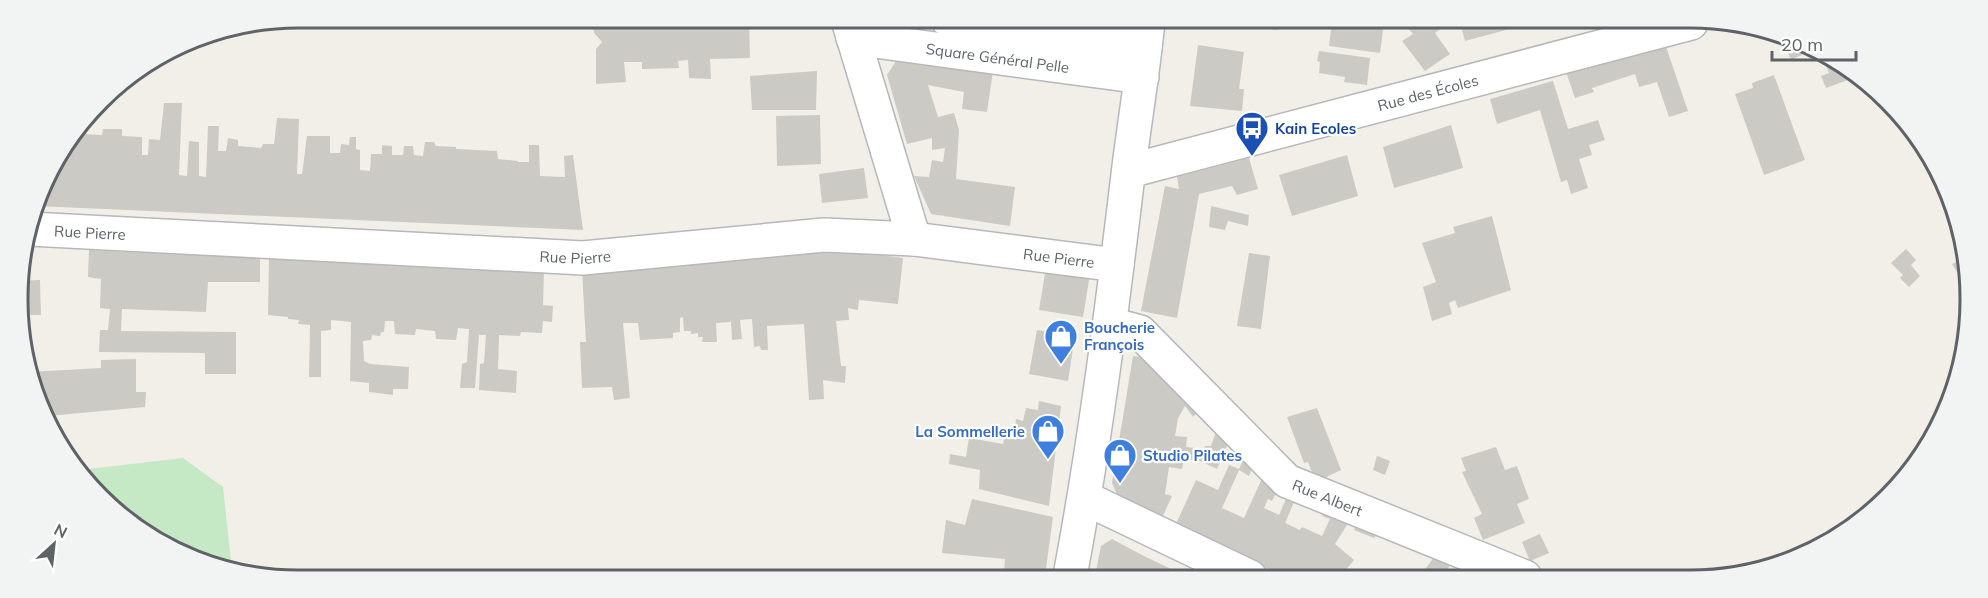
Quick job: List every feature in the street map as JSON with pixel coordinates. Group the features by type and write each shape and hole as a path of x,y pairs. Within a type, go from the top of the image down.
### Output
{"street":[{"name":"Rue des Écoles","path":"1129,171 1672,28"},
{"path":"851,29 914,239"},
{"name":"Square Général Pelle","path":"851,29 962,33 1057,51 1145,48"},
{"path":"1071,570 1085,498 1110,324 1145,48"},
{"name":"Rue Pierre","path":"38,230 583,258 824,236 914,239 1118,265"},
{"name":"Rue Albert","path":"1110,324 1140,332 1287,481 1507,570"},
{"path":"1085,498 1235,570"}],"green space":[{"path":"183,458 223,487 231,560 179,542 149,524 134,514 89,469"}],"building":[{"path":"594,28 749,28 750,58 710,59 711,79 689,78 688,60 678,61 679,68 642,69 642,62 624,62 626,82 596,84 596,49 602,42 594,33"},
{"path":"1331,28 1383,28 1380,53 1329,46"},
{"path":"1408,28 1442,28 1435,33 1450,54 1425,71 1402,41 1413,34"},
{"path":"1462,28 1513,28 1465,41"},
{"path":"1665,44 1688,111 1669,117 1657,82 1639,87 1635,74 1592,88 1594,92 1575,98 1566,72"},
{"path":"1198,45 1244,52 1239,89 1244,89 1242,111 1190,106"},
{"path":"1786,46 1804,54 1791,60"},
{"path":"1319,51 1370,58 1367,85 1344,82 1345,77 1319,73 1320,62 1317,61"},
{"path":"898,58 993,71 987,112 962,109 964,92 928,85 938,117 954,113 959,130 956,179 1015,187 1010,226 931,214 914,176 929,177 932,160 943,162 945,148 932,150 932,138 907,144 887,75"},
{"path":"1826,66 1848,80 1826,88 1821,76 1829,73"},
{"path":"817,71 816,110 752,110 750,76"},
{"path":"1774,75 1805,160 1764,175 1735,94 1753,88 1752,83"},
{"path":"1553,81 1568,129 1598,120 1605,140 1589,145 1592,155 1579,159 1588,188 1571,194 1567,180 1561,182 1540,110 1497,124 1490,99"},
{"path":"164,103 182,103 179,175 187,176 189,141 199,142 199,176 206,177 208,126 219,126 218,151 226,151 228,138 238,140 238,146 261,148 263,144 274,144 277,118 299,119 297,174 302,174 307,136 330,136 330,153 340,153 341,144 349,145 350,137 356,137 356,149 360,150 360,170 370,171 371,154 382,154 382,145 392,146 392,155 403,155 404,146 413,146 414,155 423,156 425,142 434,142 436,146 456,147 456,149 497,151 498,159 529,162 529,145 539,145 540,176 565,177 564,156 573,155 583,230 45,206 56,179 84,134 102,135 103,129 122,129 122,136 142,137 142,155 148,155 149,139 160,140"},
{"path":"820,115 821,164 777,166 776,116"},
{"path":"1451,125 1463,168 1394,188 1383,147"},
{"path":"1347,155 1358,196 1292,216 1279,175"},
{"path":"1249,158 1258,189 1237,195 1232,186 1199,194 1177,318 1141,311 1165,186 1179,189 1177,177"},
{"path":"864,168 868,198 822,203 819,174"},
{"path":"1211,206 1249,215 1248,226 1228,221 1225,230 1209,227"},
{"path":"1492,216 1511,290 1458,308 1455,300 1449,303 1452,314 1432,321 1423,287 1436,282 1422,243 1455,233 1453,227"},
{"path":"1906,249 1916,260 1911,265 1920,276 1909,287 1900,278 1903,275 1891,263"},
{"path":"89,250 260,258 260,282 208,282 206,312 122,309 121,331 236,332 236,374 205,374 205,353 99,352 100,330 108,330 110,309 100,308 101,279 88,277"},
{"path":"846,250 903,258 898,304 859,300 858,310 848,308 849,320 836,321 841,366 846,366 845,383 823,380 824,399 809,400 804,324 767,326 768,350 761,350 760,346 754,347 752,319 740,320 742,339 732,340 731,322 716,323 717,342 702,342 703,337 698,337 698,333 691,334 691,331 684,331 683,317 680,318 680,332 673,333 673,338 640,340 638,323 623,323 630,398 614,400 612,387 582,388 580,342 586,342 582,270"},
{"path":"1249,253 1270,256 1261,329 1237,326"},
{"path":"269,258 544,271 543,305 553,306 552,322 543,321 542,333 521,332 520,336 499,335 498,369 517,371 516,393 479,390 480,364 484,363 486,335 479,335 475,388 460,388 462,364 467,362 469,329 458,328 456,340 436,339 435,331 416,329 415,335 395,334 394,321 385,321 384,332 381,332 380,336 372,335 371,340 363,341 364,361 370,364 409,367 408,389 393,389 393,395 369,392 369,383 350,381 351,322 331,320 331,330 321,331 321,377 309,377 310,325 298,324 299,320 288,319 288,317 268,315"},
{"path":"1957,262 1958,272 1957,272 1952,264"},
{"path":"1046,267 1090,274 1083,317 1039,310"},
{"path":"40,280 41,315 29,315 29,281"},
{"path":"1037,330 1075,336 1068,381 1029,374"},
{"path":"1133,356 1151,358 1201,409 1193,417 1185,406 1178,418 1175,436 1187,437 1186,447 1204,449 1205,446 1211,446 1218,426 1230,439 1217,469 1200,461 1184,459 1182,469 1169,467 1165,494 1172,496 1162,518 1119,499 1112,483"},
{"path":"136,359 136,392 146,392 145,407 54,415 39,371 101,368 101,360"},
{"path":"1039,401 1061,406 1049,506 979,489 980,470 949,464 950,454 966,457 969,438 1003,444 1005,435 1015,428 1016,419 1023,421 1026,408 1038,410"},
{"path":"1317,408 1341,470 1316,482 1308,462 1304,463 1287,417"},
{"path":"1496,447 1505,470 1517,466 1529,499 1517,504 1525,523 1483,540 1474,518 1482,514 1462,472 1466,471 1461,458"},
{"path":"1246,454 1255,461 1249,476 1239,470 1222,508 1244,518 1265,472 1280,485 1272,501 1268,499 1264,508 1279,515 1286,499 1294,502 1285,523 1300,530 1302,527 1322,536 1330,519 1322,516 1326,507 1352,517 1335,544 1354,560 1346,570 1271,570 1176,524 1196,480 1218,490 1229,465 1239,469"},
{"path":"1377,456 1390,461 1385,475 1373,470"},
{"path":"972,499 1053,517 1046,570 1004,570 1005,559 942,553 946,520 965,525"},
{"path":"1358,520 1382,529 1374,538 1354,530"},
{"path":"1540,534 1549,553 1530,561 1522,542"},
{"path":"1112,539 1173,570 1096,570 1101,546"},
{"path":"1438,552 1455,559 1446,570 1424,570"}],"place":[{"name":"Kain Ecoles","path":"1252,157"},
{"name":"Boucherie François","path":"1061,365"},
{"name":"La Sommellerie","path":"1048,460"},
{"name":"Studio Pilates","path":"1120,484"}]}
